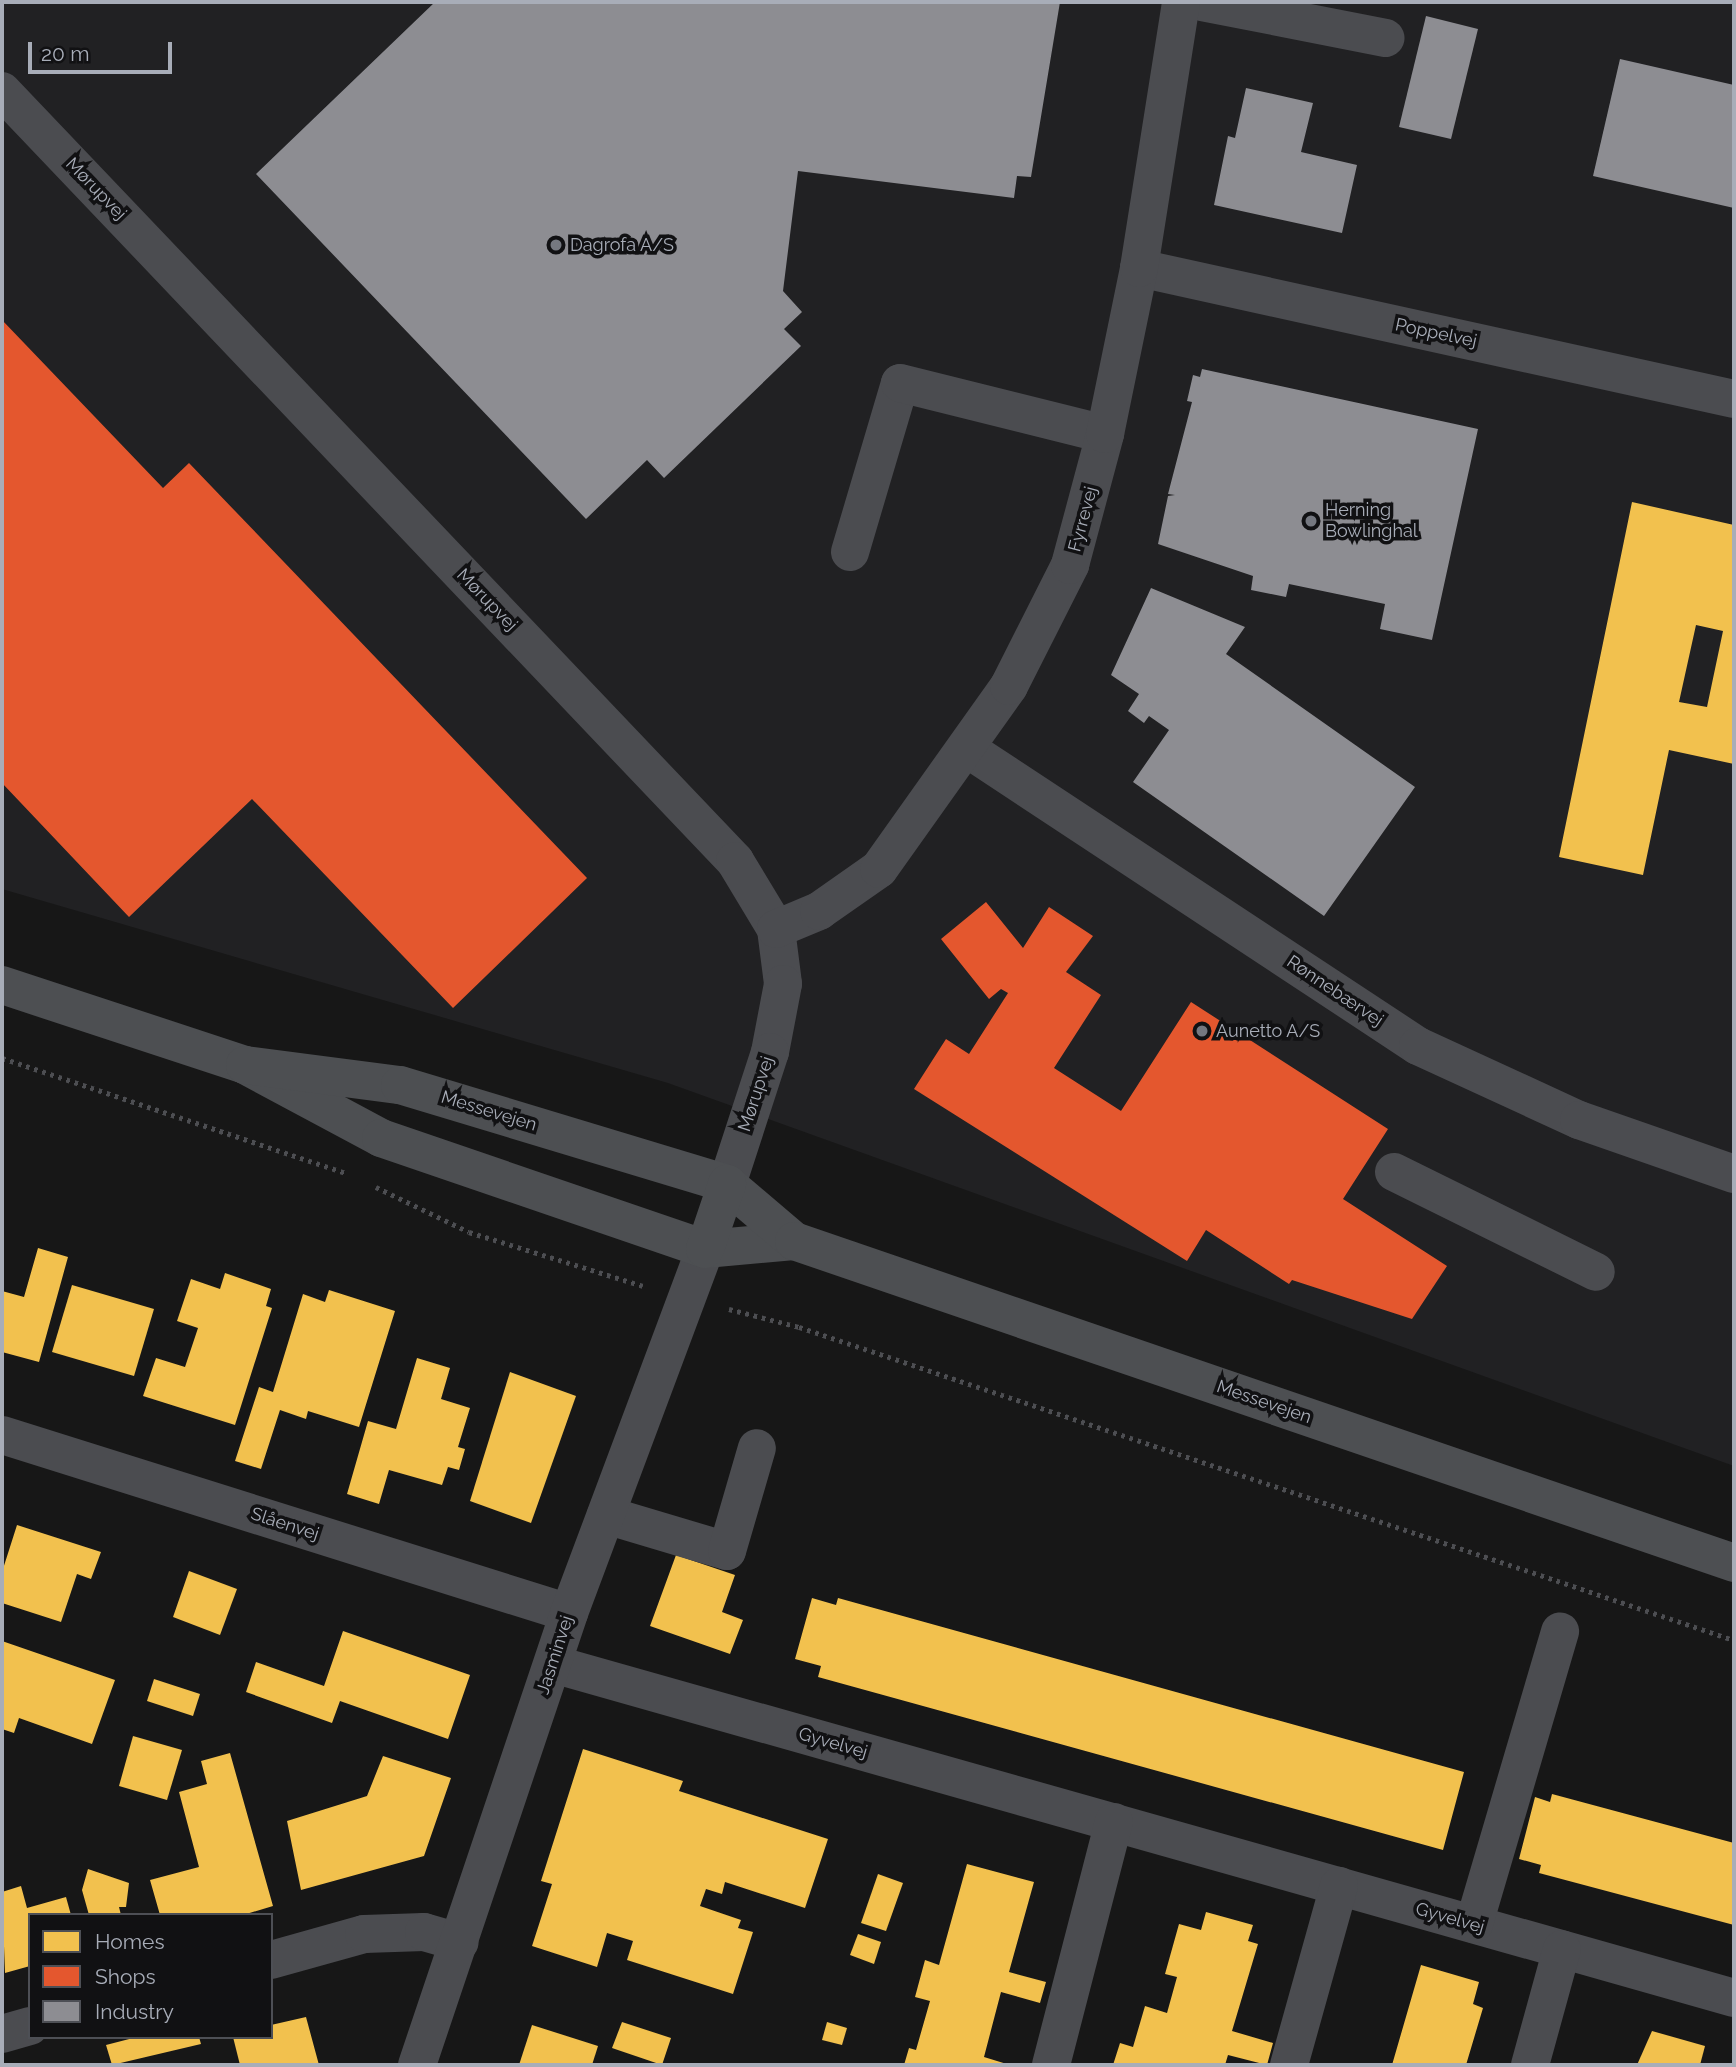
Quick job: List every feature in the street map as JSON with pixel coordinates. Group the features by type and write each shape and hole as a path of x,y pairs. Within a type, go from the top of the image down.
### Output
{"main road":[{"name":"Messevejen","path":"2,985 245,1065 381,1138 705,1248 794,1241"},
{"name":"Messevejen","path":"245,1065 400,1085 727,1184 794,1241 1734,1563"},
{"path":"705,1248 727,1184"}],"street":[{"name":"Fyrrevej","path":"776,929 819,911 879,869 1009,686 1070,565 1105,434 1139,268 1181,2"},
{"path":"1202,2 1386,38"},
{"name":"Mørupvej","path":"2,91 735,861 776,929 783,984 771,1052 727,1184"},
{"name":"Poppelvej","path":"1139,268 1734,399"},
{"path":"850,552 900,383 1105,434"},
{"name":"Rønnebærvej","path":"966,748 1418,1046 1579,1121 1734,1174"},
{"path":"1394,1172 1596,1272"},
{"name":"Jasminvej","path":"417,2065 569,1613 705,1248"},
{"name":"Slåenvej","path":"2,1435 569,1613"},
{"path":"606,1515 727,1551 757,1448"},
{"path":"1474,1924 1560,1632"},
{"name":"Gyvelvej","path":"552,1664 1734,1998"},
{"path":"1051,2065 1114,1822"},
{"path":"1289,2065 1339,1886"},
{"path":"273,1959 364,1934 424,1932 460,1942"},
{"path":"1530,2065 1562,1949"},
{"path":"2,2034 28,2027"}],"path":[{"path":"2,1058 355,1176"},
{"path":"367,1182 469,1232 687,1298 799,1327 1734,1640"}],"shaded area":[{"path":"2,2 1734,2 1734,1466 668,1083 2,889"}],"building: Homes":[{"path":"1632,502 1734,525 1734,764 1669,750 1643,875 1559,857","holes":["1696,625 1723,631 1707,707 1679,702"]},
{"path":"38,1248 68,1257 39,1362 2,1352 2,1291 24,1297"},
{"path":"225,1273 271,1289 266,1306 272,1308 235,1425 143,1396 156,1358 185,1367 198,1328 177,1321 191,1279 220,1289"},
{"path":"72,1285 154,1309 134,1376 52,1352"},
{"path":"329,1290 395,1311 359,1427 308,1411 306,1419 280,1410 261,1469 235,1461 259,1387 273,1392 303,1294 325,1302"},
{"path":"417,1358 450,1368 441,1399 470,1408 458,1447 465,1449 459,1470 448,1467 442,1485 389,1470 379,1504 347,1494 368,1421 396,1429"},
{"path":"510,1372 576,1396 531,1523 470,1501"},
{"path":"17,1525 101,1552 91,1579 77,1574 61,1622 2,1603 2,1572"},
{"path":"676,1555 735,1575 722,1612 743,1620 730,1654 650,1626"},
{"path":"189,1571 237,1589 220,1635 173,1617"},
{"path":"812,1598 836,1605 838,1598 1464,1772 1443,1850 818,1677 821,1666 795,1659"},
{"path":"343,1631 470,1675 448,1739 340,1701 332,1723 246,1692 256,1662 324,1686"},
{"path":"2,1641 115,1680 92,1744 19,1718 14,1733 2,1729"},
{"path":"154,1679 200,1694 193,1716 147,1701"},
{"path":"133,1736 182,1750 167,1800 119,1786"},
{"path":"583,1749 683,1781 679,1791 828,1839 805,1908 725,1882 722,1894 706,1889 700,1906 741,1920 738,1928 753,1932 733,1994 627,1960 633,1941 607,1933 597,1967 532,1946 552,1884 541,1881"},
{"path":"230,1753 273,1906 250,1913 159,1913 150,1880 199,1867 179,1792 207,1784 201,1761"},
{"path":"383,1756 451,1778 424,1856 301,1890 287,1821 367,1796"},
{"path":"1552,1794 1734,1843 1734,1925 1539,1873 1541,1865 1519,1859 1535,1797 1550,1802"},
{"path":"967,1864 1034,1882 1009,1972 1046,1982 1040,2003 1001,1992 984,2057 1010,2065 904,2065 909,2048 916,2050 930,2001 915,1997 925,1960 939,1965"},
{"path":"88,1869 129,1883 126,1907 119,1907 120,1913 88,1913 82,1890"},
{"path":"878,1874 903,1883 886,1931 861,1923"},
{"path":"21,1886 27,1908 66,1897 70,1913 28,1913 28,1967 5,1973 2,1892"},
{"path":"1206,1912 1253,1925 1248,1941 1258,1944 1232,2031 1273,2043 1267,2065 1228,2055 1225,2065 1113,2065 1120,2043 1133,2047 1145,2006 1167,2013 1177,1977 1165,1974 1179,1924 1201,1930"},
{"path":"858,1934 881,1942 874,1964 850,1955"},
{"path":"1421,1965 1479,1982 1473,2004 1483,2008 1466,2065 1392,2065"},
{"path":"306,2017 319,2065 240,2065 234,2039 273,2039 273,2025"},
{"path":"622,2022 671,2038 662,2065 612,2048"},
{"path":"827,2022 847,2028 842,2045 822,2040"},
{"path":"532,2025 598,2046 592,2065 519,2065"},
{"path":"1652,2031 1705,2046 1700,2065 1637,2065"},
{"path":"129,2039 200,2039 201,2044 112,2065 106,2045"}],"building: Shops":[{"path":"2,320 163,488 189,463 587,878 453,1008 252,799 129,917 2,783"},
{"path":"986,902 1023,948 1049,907 1093,936 1066,972 1101,995 1054,1068 1121,1111 1191,1002 1388,1129 1343,1199 1447,1266 1412,1319 1292,1280 1289,1284 1206,1230 1187,1261 914,1089 946,1039 969,1054 1008,993 1001,989 989,999 941,939"}],"building: Industry":[{"name":"Dagrofa A/S","path":"435,2 1060,2 1031,177 1017,176 1014,198 798,171 783,291 802,312 784,329 801,346 664,478 647,460 586,519 256,174"},
{"path":"1426,16 1478,29 1451,139 1399,127"},
{"path":"1620,59 1734,85 1734,208 1593,176"},
{"path":"1246,88 1313,103 1301,152 1357,165 1342,233 1214,205 1228,136 1235,138"},
{"name":"Herning Bowlinghal","path":"1202,369 1478,429 1432,640 1380,629 1385,604 1289,584 1286,597 1251,590 1253,576 1158,544 1168,496 1175,495 1168,494 1192,402 1187,401 1193,375 1200,377"},
{"path":"1151,588 1245,627 1226,654 1415,787 1324,916 1133,782 1169,730 1149,716 1144,723 1128,711 1139,694 1111,675"}],"place":[{"name":"Dagrofa A/S","path":"556,245"},
{"name":"Herning Bowlinghal","path":"1311,521"},
{"name":"Aunetto A/S","path":"1202,1031"}]}
